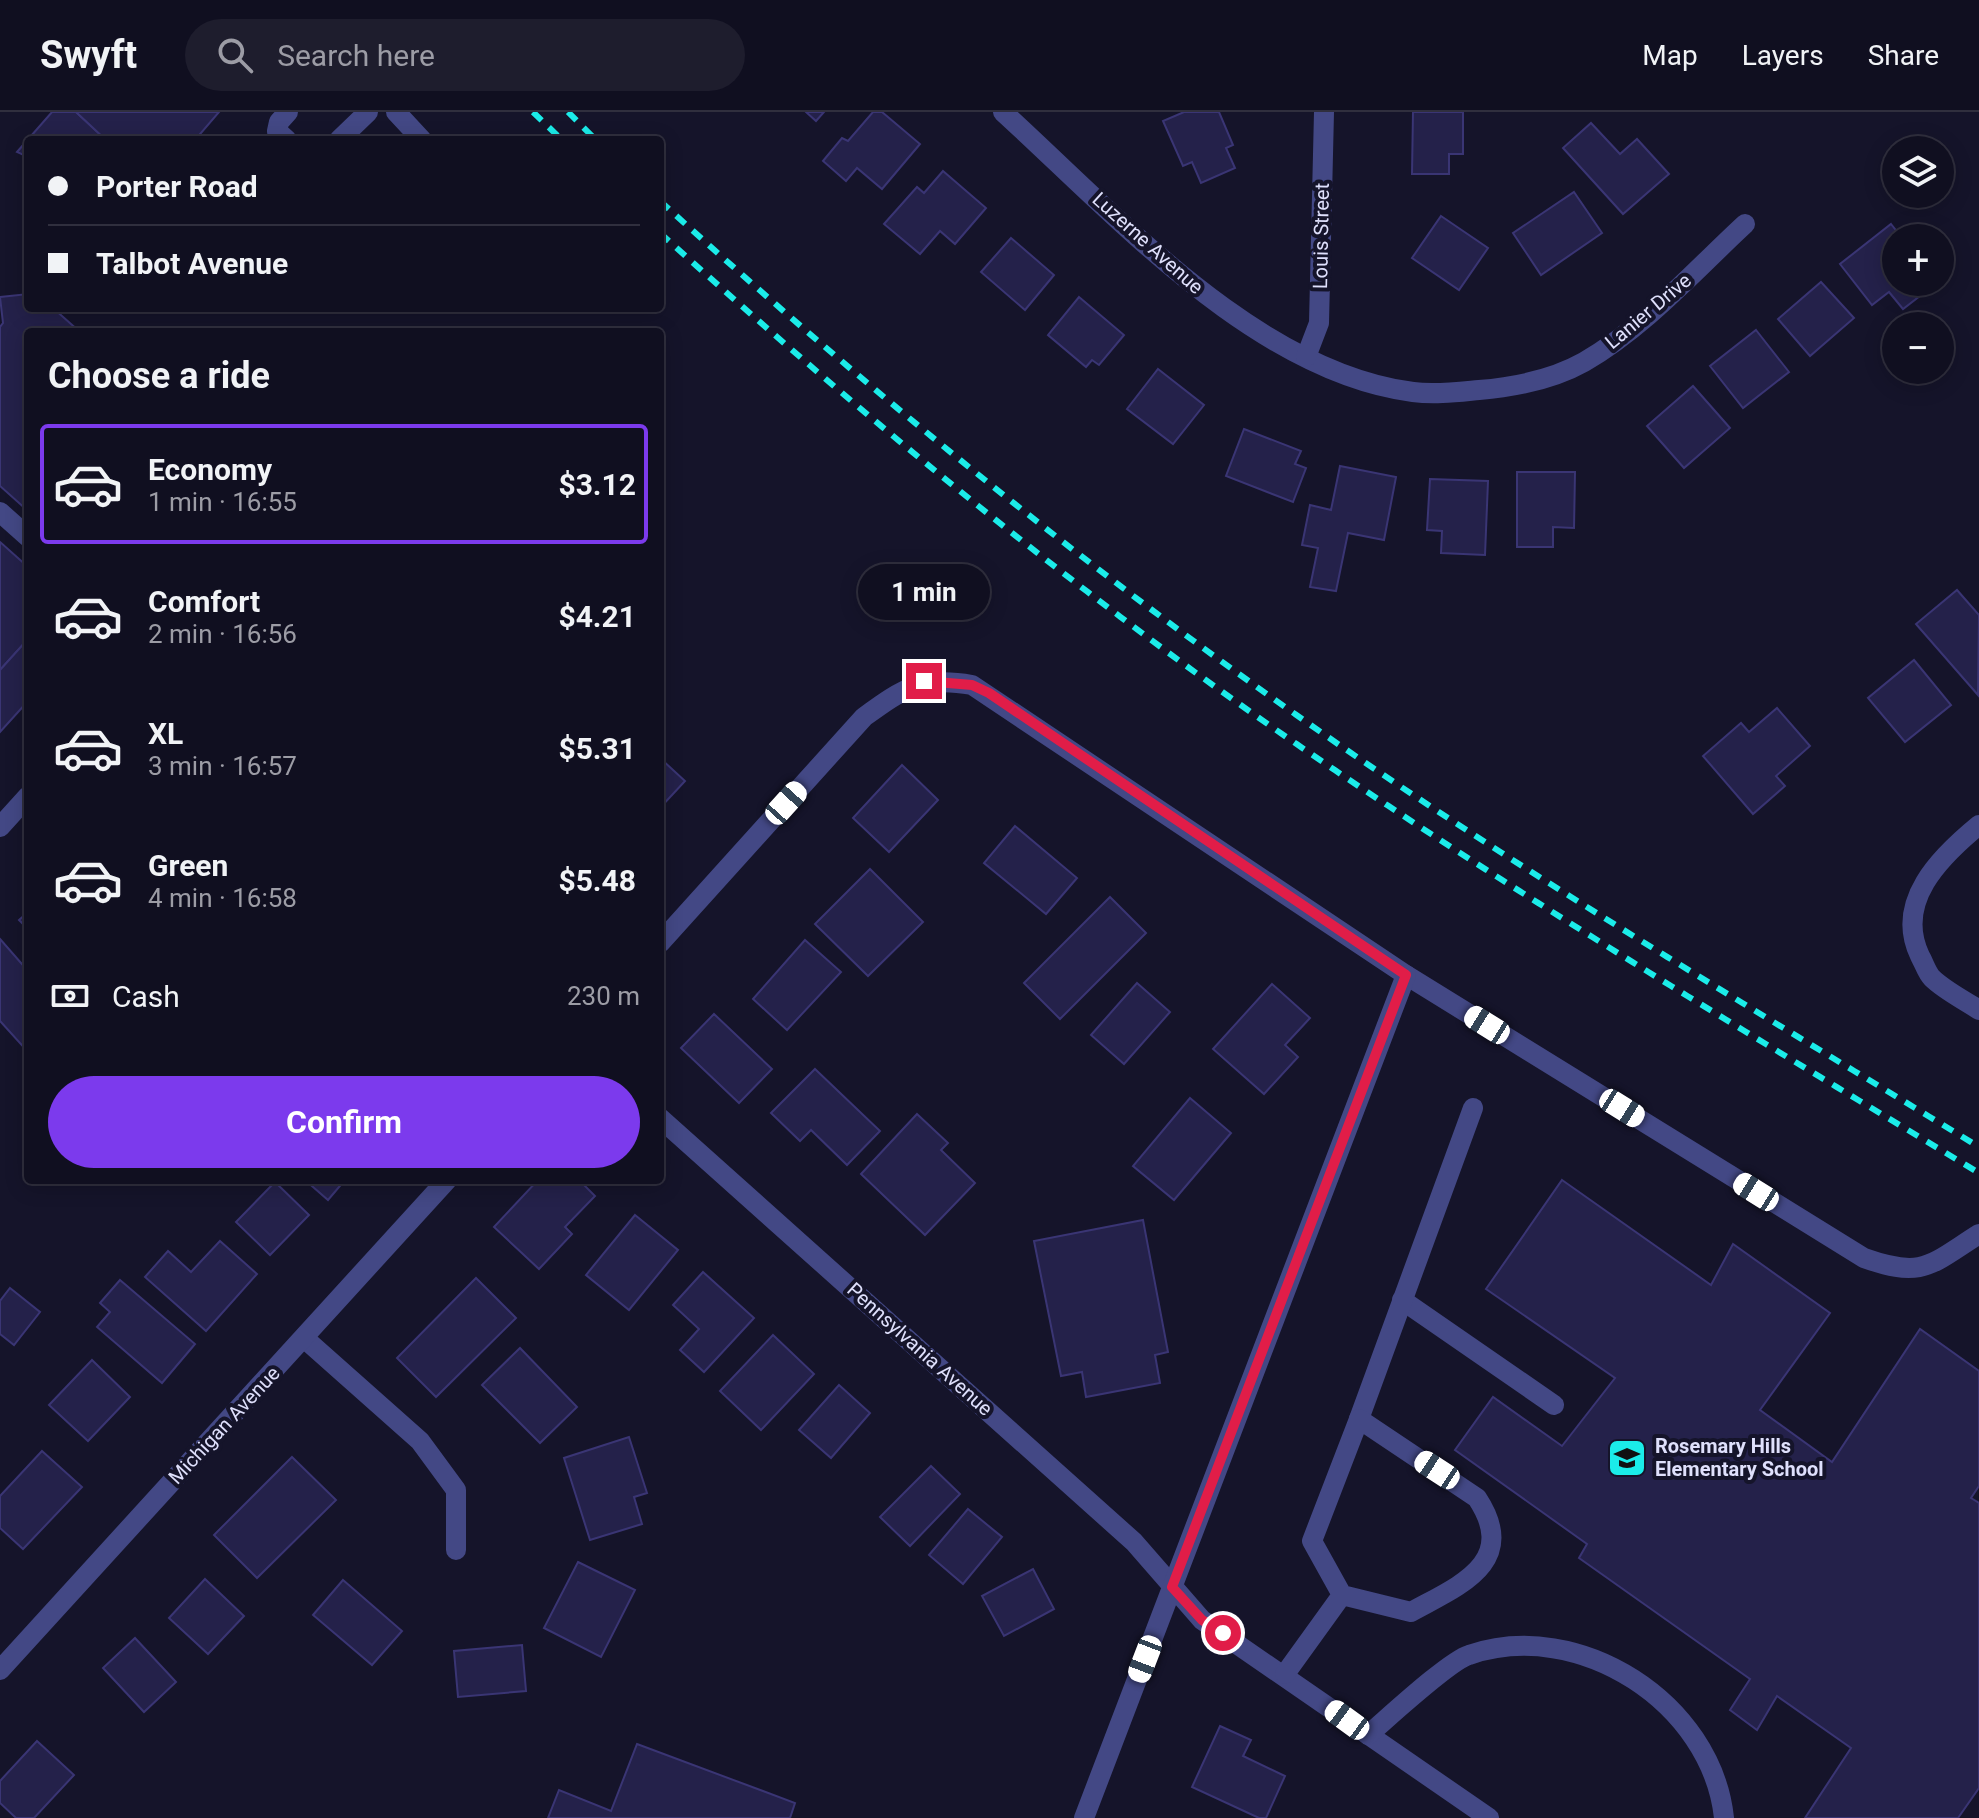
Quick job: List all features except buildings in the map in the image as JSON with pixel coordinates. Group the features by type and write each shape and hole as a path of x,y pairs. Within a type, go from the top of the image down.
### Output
{"street":[{"path":"283,136 277,131 277,125 288,112"},
{"path":"343,136 368,112"},
{"path":"396,112 418,136"},
{"name":"Luzerne Avenue","path":"1003,112 1211,300 1255,330 1306,357"},
{"name":"Louis Street","path":"1306,357 1319,323 1324,112"},
{"name":"Lanier Drive","path":"1306,357 1360,380 1416,393 1508,388 1551,377 1584,362 1633,328 1745,224"},
{"path":"0,512 24,533"},
{"path":"664,939 864,717 896,693 924,681 972,685 989,693 1406,975 1864,1258 1897,1270 1924,1269 1979,1234"},
{"path":"0,827 24,800"},
{"path":"1979,825 1948,851 1918,891 1913,912 1913,940 1931,977 1979,1010"},
{"path":"1084,1818 1406,975"},
{"path":"1359,1419 1477,1498 1486,1512 1491,1546 1475,1576 1411,1612 1342,1595 1312,1541 1473,1108"},
{"name":"Pennsylvania Avenue","path":"664,1122 1134,1542 1202,1620 1285,1674 1489,1818"},
{"name":"Michigan Avenue","path":"3,1662 443,1184"},
{"path":"1402,1300 1554,1405"},
{"path":"304,1338 420,1441 456,1490 456,1550"},
{"path":"1285,1674 1342,1595"},
{"path":"1368,1735 1467,1655 1526,1645 1591,1656 1649,1688 1694,1735 1722,1795 1724,1818"}],"railway":[{"path":"533,112 558,136"},
{"path":"568,112 592,136"},
{"path":"664,205 813,337 970,468 1130,593 1295,714 1378,772 1548,882 1979,1147"},
{"path":"664,237 963,494 1120,617 1282,734 1540,904 1979,1173"}],"place":[{"name":"Rosemary Hills Elementary School","path":"1627,1458"}],"route":[{"path":"924,681 952,681 989,693 1406,975 1172,1587 1202,1620 1223,1633"}]}
